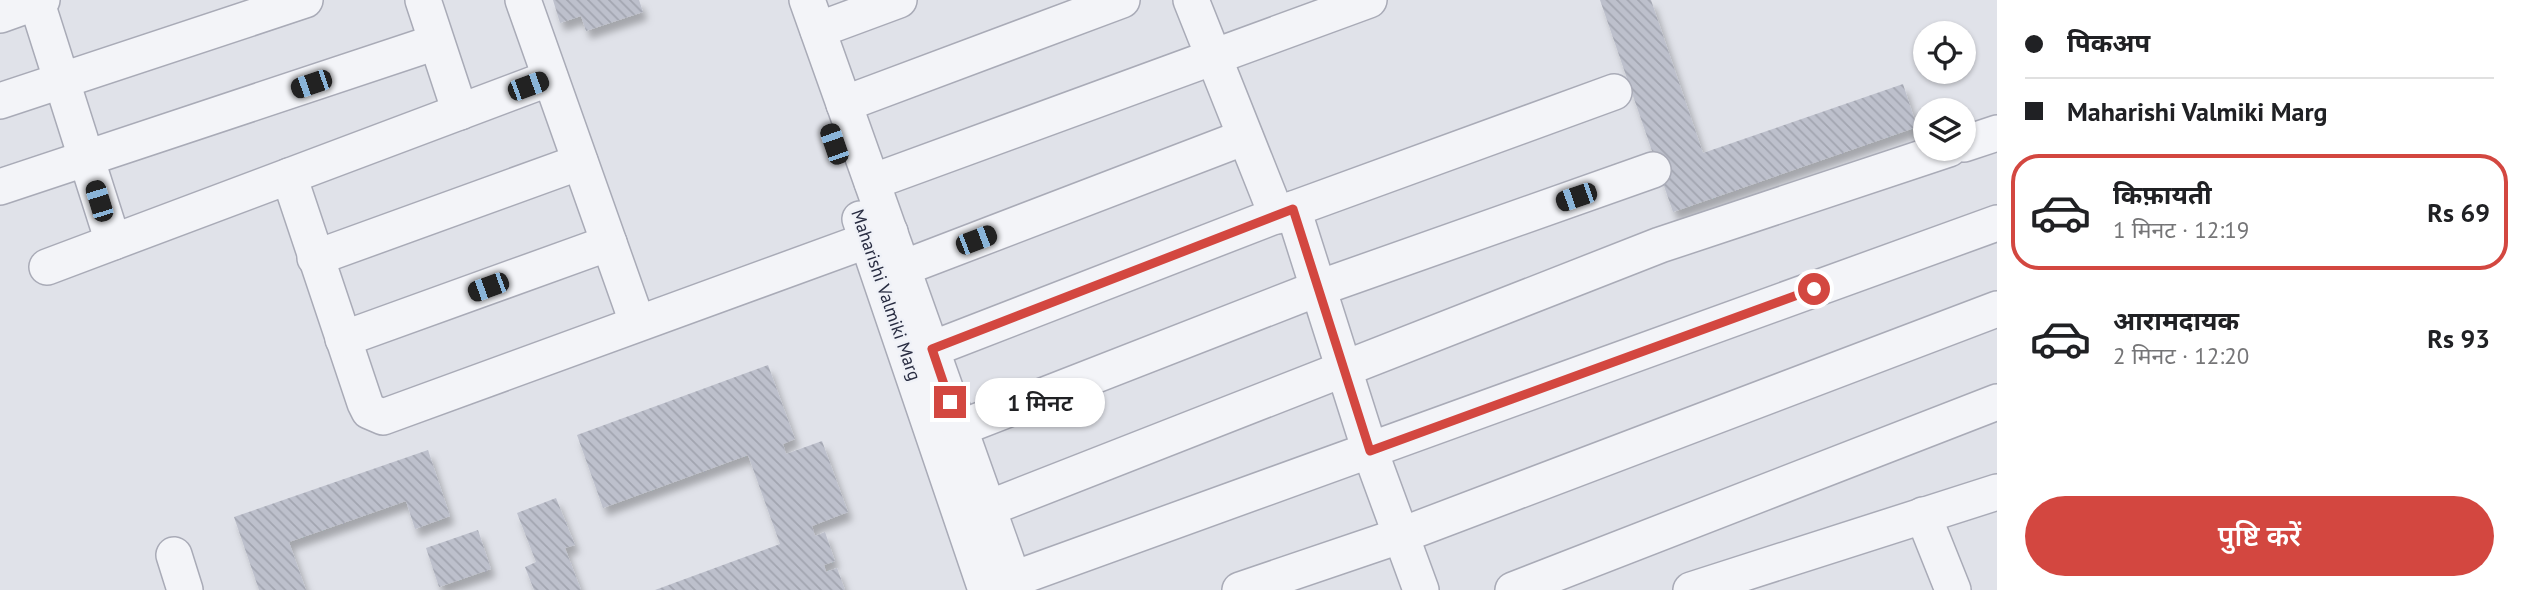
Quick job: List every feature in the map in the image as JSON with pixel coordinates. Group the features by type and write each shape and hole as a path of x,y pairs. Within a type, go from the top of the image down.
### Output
{"street":[{"path":"0,101 305,0"},
{"path":"423,0 460,112"},
{"path":"523,0 636,322"},
{"name":"Maharishi Valmiki Marg","path":"784,0 878,236 1006,586"},
{"path":"812,15 899,0"},
{"path":"844,104 1122,0"},
{"path":"1191,0 1245,137 1285,213 1319,288 1370,451 1421,590"},
{"path":"872,182 1369,0"},
{"path":"0,15 38,1 113,242"},
{"name":"Maharishi Valmiki Marg","path":"812,15 872,182 878,236 903,268 989,508 1006,586"},
{"path":"0,187 436,42"},
{"path":"47,267 550,78"},
{"path":"932,349 1285,213 1614,92"},
{"path":"903,268 1245,137"},
{"path":"989,508 1660,246 1913,161"},
{"path":"316,258 580,162"},
{"path":"960,428 1319,288 1653,170"},
{"path":"289,176 365,403 369,411 383,417 636,322 878,236"},
{"path":"1006,586 1997,223"},
{"path":"343,339 609,243"},
{"path":"1240,590 1402,535 1997,309"},
{"path":"1513,590 1997,402"},
{"path":"1691,590 1730,584 1923,515 1997,492"},
{"path":"1923,515 1953,590"},
{"path":"174,555 185,590"}],"building":[{"path":"553,0 639,0 643,12 586,31 581,16 560,23"},
{"path":"1600,0 1651,0 1703,153 1903,84 1913,115 1913,128 1673,212"},
{"path":"768,365 795,439 783,444 786,454 822,441 848,512 812,526 815,536 825,532 835,561 824,565 826,572 837,568 845,590 655,590 780,544 748,455 603,508 577,435"},
{"path":"428,450 450,516 415,529 406,501 289,542 306,590 259,590 234,517"},
{"path":"556,498 575,545 565,548 581,590 534,590 525,567 536,562 517,513"},
{"path":"478,530 491,569 439,587 426,548"}],"route":[{"path":"950,402 932,349 1293,209 1370,451 1814,289"}]}
